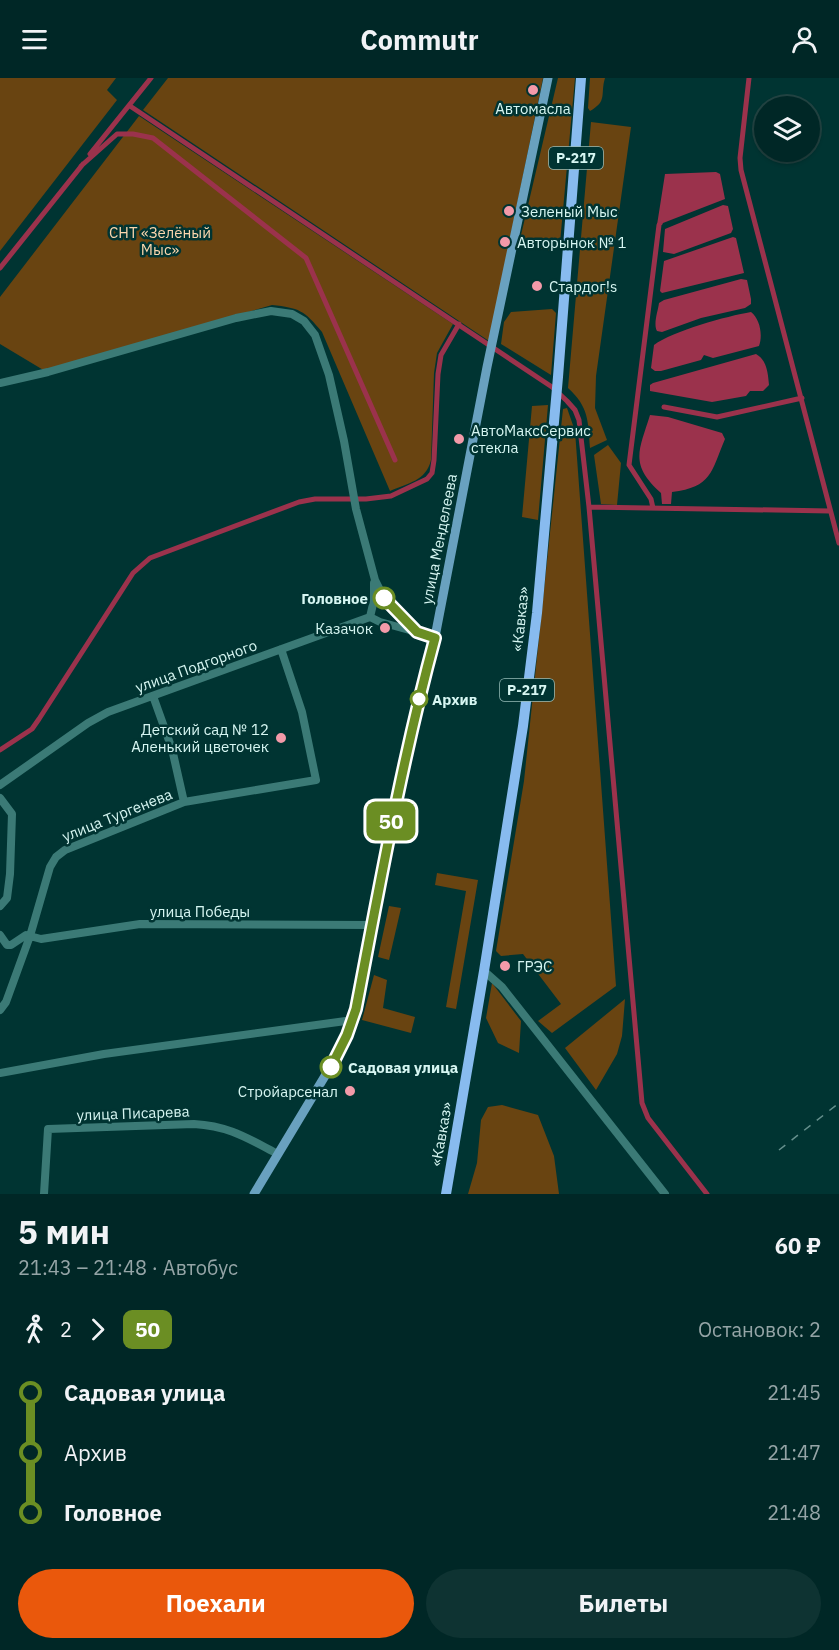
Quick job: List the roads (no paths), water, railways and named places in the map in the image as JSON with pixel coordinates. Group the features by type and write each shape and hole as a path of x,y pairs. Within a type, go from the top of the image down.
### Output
{"highway":[{"name":"«Кавказ»","path":"446,1194 523,726 537,613 581,78"}],"main road":[{"name":"улица Менделеева","path":"254,1194 340,1051 353,1020 392,818 417,705 435,638 493,336 548,78"}],"street":[{"path":"0,383 48,372 236,318 271,311 292,314 304,321 315,335 329,375 356,509 375,580 384,598 417,632"},
{"path":"375,580 370,617 435,638"},
{"name":"улица Подгорного","path":"0,785 88,723 108,712 370,617"},
{"name":"улица Тургенева","path":"0,1010 6,1002 30,936 50,867 56,856 64,850 184,802 316,780 303,712 281,649"},
{"path":"153,696 172,749 184,802"},
{"path":"0,798 12,814 7,898 0,906"},
{"name":"улица Победы","path":"0,935 7,945 11,945 26,934 41,939 141,924 372,925"},
{"path":"484,971 502,987 665,1194"},
{"path":"0,1073 104,1054 353,1020"},
{"name":"улица Писарева","path":"44,1194 48,1129 212,1125 233,1131 278,1154"}],"waterway":[{"path":"90,154 151,78"},
{"path":"749,78 740,158 741,170 839,543"},
{"path":"130,106 552,387 575,410 579,420 589,507 642,1103 648,1118 707,1194"},
{"path":"81,166 117,134 153,138 306,258 395,460"},
{"path":"0,268 83,164"},
{"path":"653,508 651,499 629,465 659,225"},
{"path":"0,750 32,729 133,573 150,558 299,502 315,499 366,499 391,496 427,479 432,473 434,460 441,355 459,324"},
{"path":"664,407 717,417 802,398"},
{"path":"589,507 830,511"}],"railway":[{"path":"779,1150 839,1103"}],"place":[{"name":"Автомасла","path":"533,90"},
{"name":"Зеленый Мыс","path":"509,211"},
{"name":"Авторынок № 1","path":"505,242"},
{"name":"Стардог!s","path":"537,286"},
{"name":"АвтоМаксСервис стекла","path":"459,439"},
{"name":"Головное","path":"384,598"},
{"name":"Казачок","path":"385,628"},
{"name":"Архив","path":"419,699"},
{"name":"Детский сад № 12 Аленький цветочек","path":"281,738"},
{"name":"ГРЭС","path":"505,966"},
{"name":"Садовая улица","path":"331,1067"},
{"name":"Стройарсенал","path":"350,1091"}],"park label":[{"name":"СНТ «Зелёный Мыс»","path":"160,240"}]}
